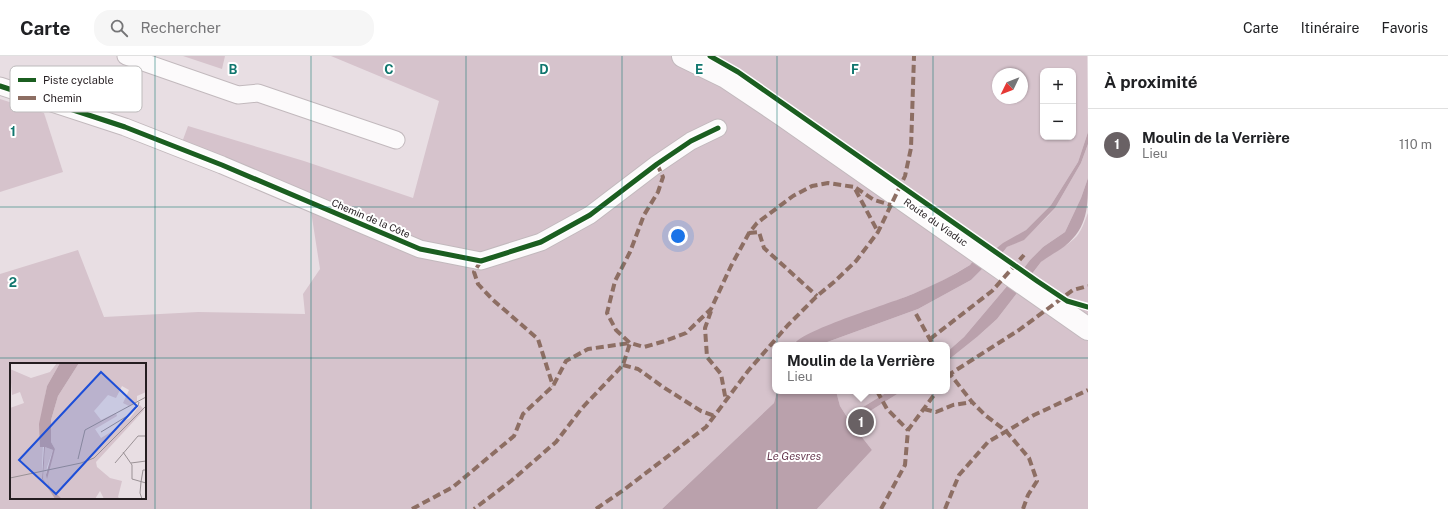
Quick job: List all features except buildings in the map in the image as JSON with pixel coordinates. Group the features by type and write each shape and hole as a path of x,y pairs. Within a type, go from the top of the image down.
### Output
{"street":[{"path":"126,56 238,94 258,93 396,140"},
{"name":"Route du Viaduc","path":"683,56 726,77 784,116 1088,329"},
{"name":"Chemin de la Côte","path":"0,86 10,89"},
{"name":"Chemin de la Côte","path":"79,112 125,127 222,165 420,249 482,261 542,242 590,216 691,140 718,128"}],"shaded area":[{"path":"183,56 225,56 222,69"},
{"path":"331,56 1087,56 1088,132 1078,162 1051,205 1026,230 988,255 973,261 970,265 937,284 795,342 772,342 772,394 776,394 774,403 662,509 0,509 0,274 78,250 104,317 198,312 305,314 303,294 320,269 311,211 177,156 188,126 304,161 413,198 439,101"},
{"path":"0,99 10,102 10,112 44,113 63,172 0,192"},
{"path":"1088,144 1088,178 1081,198 1065,232 1043,247 1030,260 964,337 950,349 950,342 827,342 918,309 971,280 983,268 999,257 1007,247 1024,239 1048,216 1055,208 1081,163"},
{"path":"1088,213 1088,509 817,509 872,450 851,423 897,394 950,394 950,359 997,319 1041,262 1069,243 1077,236"},
{"path":"837,394 884,394 847,417 840,406"}],"water":[{"path":"1088,132 1088,144 1081,163 1055,208 1024,240 1007,247 999,257 983,268 971,280 918,309 827,342 796,342 831,324 936,284 970,265 973,261 988,255 1003,243 1026,230 1051,205 1078,162"},
{"path":"1088,178 1088,198 1085,216 1073,239 1041,262 997,319 950,359 950,349 964,337 1030,260 1043,247 1065,232 1081,198"},
{"name":"Le Gesvres","path":"776,394 837,394 840,406 847,417 884,394 897,394 851,423 872,450 817,509 662,509 774,403"}],"marked path":[{"path":"773,342 817,296 856,261 878,232 905,176 911,148 914,56"},
{"path":"657,164 663,177 658,192 644,215 630,252 615,281 607,313 616,330 630,343 644,347 686,333 711,309 731,266 749,233 757,223 793,196 812,186 828,183 854,187 878,232"},
{"path":"856,188 874,200 891,205"},
{"path":"749,233 759,232 764,248 817,296"},
{"path":"930,339 992,291 1024,255"},
{"path":"481,261 474,272 478,284 493,300 538,339 553,386"},
{"path":"1023,509 1028,495 1037,481 1029,458 1006,431 985,415 972,402 950,374 1019,330 1073,290 1088,286"},
{"path":"711,311 705,328 707,357 721,374 726,401"},
{"path":"916,314 931,342"},
{"path":"412,509 453,487 514,436 523,414 553,386 566,361 588,349 630,343 623,365 582,408 556,442 511,481 474,509"},
{"path":"596,509 625,489 706,427 748,371 772,343"},
{"path":"623,365 638,369 701,411 715,416"},
{"path":"945,509 959,475 988,442 1034,415 1088,390"},
{"path":"879,394 887,409 908,430"},
{"path":"881,509 905,465 908,430 935,394"},
{"path":"924,409 936,412 953,405 972,402"}],"cycle path":[{"path":"710,56 738,72 1067,301 1088,307"},
{"path":"0,86 10,89"},
{"path":"79,112 125,127 222,165 420,249 481,261 541,242 590,215 657,164 691,141 718,128"}],"place":[{"name":"Moulin de la Verrière","path":"861,422"}]}
